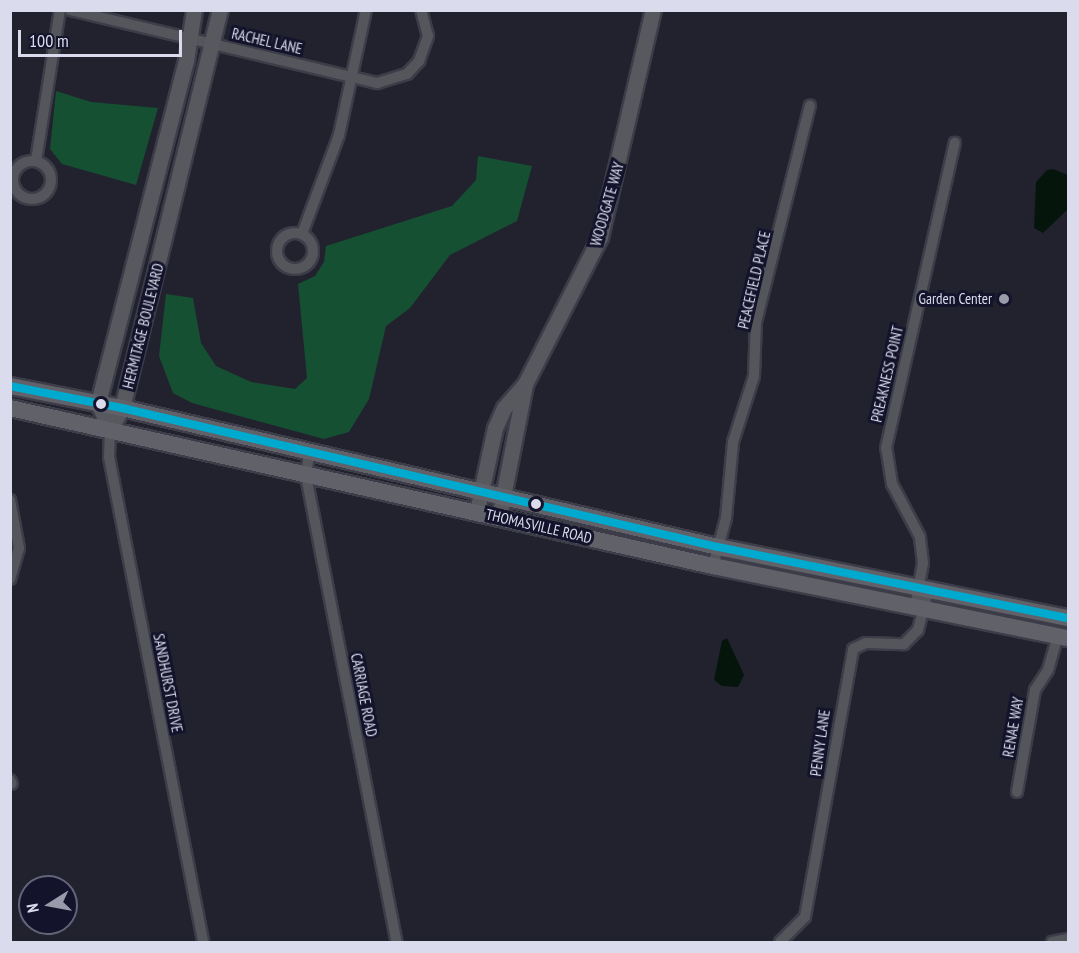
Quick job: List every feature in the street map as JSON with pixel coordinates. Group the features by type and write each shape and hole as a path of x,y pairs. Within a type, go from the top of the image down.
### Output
{"main road":[{"name":"THOMASVILLE ROAD","path":"10,386 122,408 309,453 504,495 718,547 1068,618"},
{"name":"THOMASVILLE ROAD","path":"10,408 110,429 306,476 499,516 713,566 1063,637"}],"street":[{"path":"36,161 60,10"},
{"name":"RACHEL LANE","path":"70,10 353,76 377,84 392,82 407,74 425,49 428,36 421,10"},
{"name":"HERMITAGE BOULEVARD","path":"98,404 194,10"},
{"name":"HERMITAGE BOULEVARD","path":"110,429 122,408 214,44 220,10"},
{"path":"302,234 329,167 353,76 366,10"},
{"name":"WOODGATE WAY","path":"477,512 495,428 504,408 525,384 600,237 654,10"},
{"name":"PEACEFIELD PLACE","path":"713,566 726,518 733,442 754,376 756,322 810,106"},
{"name":"PREAKNESS POINT","path":"923,590 920,537 892,484 886,448 955,143"},
{"name":"WOODGATE WAY","path":"499,516 525,384"},
{"path":"98,404 110,429"},
{"name":"SANDHURST DRIVE","path":"110,429 109,457 203,942"},
{"name":"CARRIAGE ROAD","path":"309,453 306,476 397,942"},
{"path":"10,500 19,548 10,579"},
{"name":"PENNY LANE","path":"780,942 805,917 853,649 866,643 904,644 918,630 923,590"},
{"name":"RENAE WAY","path":"1017,792 1035,690 1048,670 1063,637"},
{"path":"1052,942 1068,939"}],"green space":[{"path":"56,91 91,102 158,108 136,185 62,164 50,149"},
{"path":"478,156 532,166 517,221 450,255 410,308 386,326 369,399 349,432 324,439 192,403 173,393 159,356 166,294 193,298 201,343 216,366 251,382 295,389 307,378 298,284 315,276 324,262 326,246 452,206 476,180"}],"shaded area":[{"path":"1053,169 1068,175 1068,209 1043,233 1034,228 1036,182 1047,170"},
{"path":"727,638 744,675 738,687 722,686 714,680 722,641"}],"transit line":[{"path":"10,386 122,408 718,547 1068,618"}],"place":[{"name":"Garden Center","path":"1004,299"}]}
